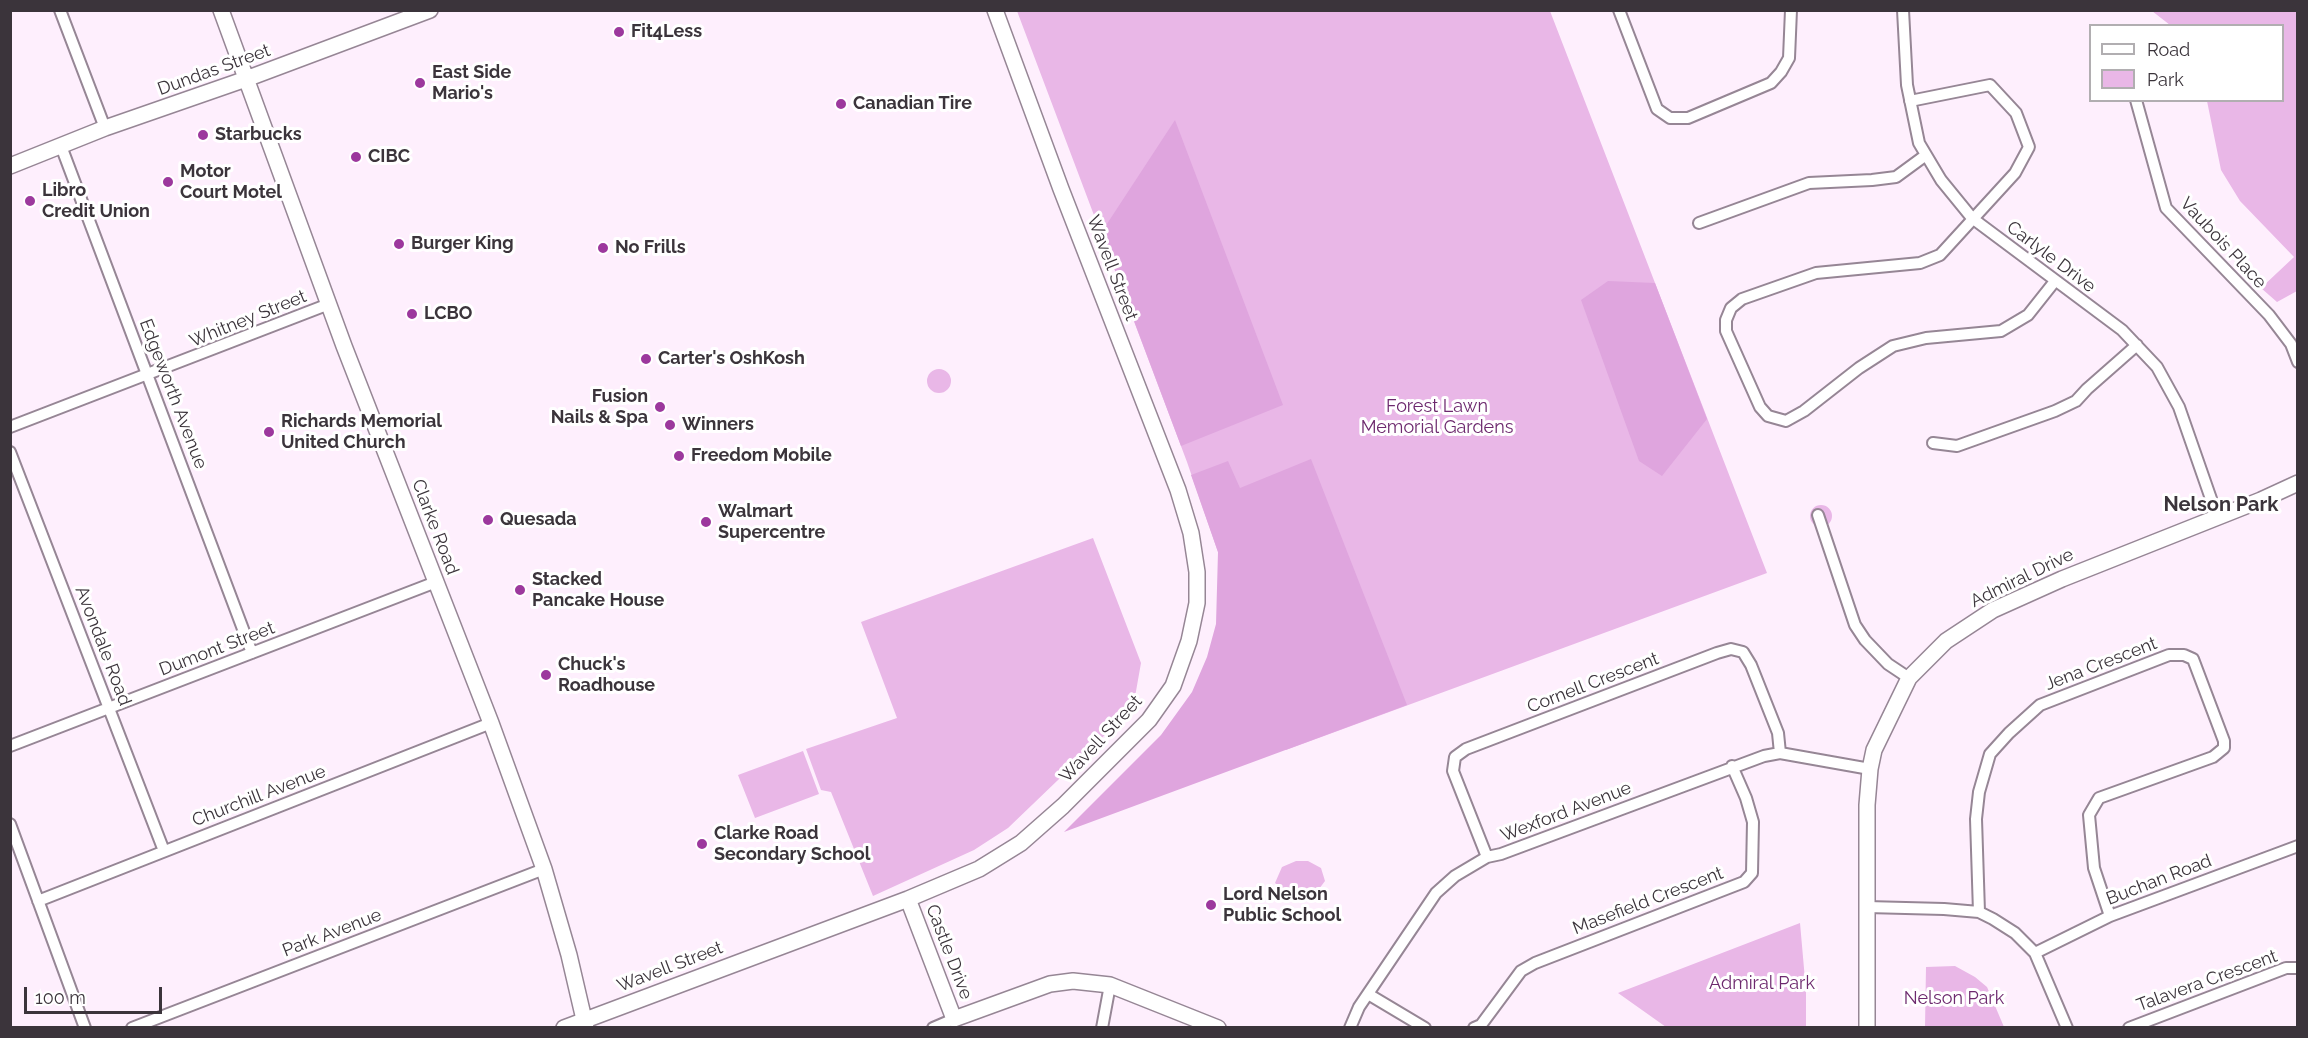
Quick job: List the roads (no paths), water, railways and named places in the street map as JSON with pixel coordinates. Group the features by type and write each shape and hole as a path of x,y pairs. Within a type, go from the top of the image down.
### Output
{"street":[{"path":"60,10 105,128"},
{"name":"Clarke Road","path":"221,10 329,304 491,723 544,869 569,955 585,1024"},
{"name":"Dundas Street","path":"10,166 105,128 246,79 430,10"},
{"name":"Wavell Street","path":"564,1028 585,1024 908,899 979,869 1022,843 1117,755 1149,720 1173,686 1189,641 1197,603 1197,572 1191,533 1178,490 1061,189 995,10"},
{"path":"1619,10 1657,109 1670,118 1688,118 1771,83 1789,58 1789,11"},
{"name":"Carlyle Drive","path":"1903,10 1907,85 1919,143 1941,180 1972,218 2122,330 2157,367 2179,407 2217,516"},
{"path":"1910,101 1990,85 2016,113 2029,147 2016,173 1940,255 1920,263 1816,273 1742,299 1731,308 1726,320 1726,331 1760,407 1768,416 1786,421 1804,411 1859,368 1893,346 1926,338 2001,331 2028,315 2055,281"},
{"name":"Vaubois Place","path":"2137,102 2166,208 2269,315 2291,344 2298,362"},
{"name":"Edgeworth Avenue","path":"61,146 252,653"},
{"path":"1699,223 1809,183 1896,177 1926,155"},
{"name":"Whitney Street","path":"10,428 329,304"},
{"path":"1933,443 1957,446 2055,411 2076,401 2137,345"},
{"name":"Avondale Road","path":"10,452 164,851"},
{"name":"Admiral Drive","path":"1867,1028 1867,805 1870,769 1874,750 1909,678 1946,641 1993,610 2062,579 2261,500 2298,483"},
{"path":"1818,515 1855,624 1865,640 1888,664 1909,678"},
{"name":"Dumont Street","path":"10,746 435,582"},
{"name":"Cornell Crescent","path":"1487,857 1453,771 1455,757 1466,749 1717,653 1731,649 1743,652 1751,665 1778,733 1780,753"},
{"name":"Jena Crescent","path":"1979,912 1976,819 1979,792 1990,754 2008,733 2040,705 2169,655 2184,655 2193,659 2224,741 2224,748 2213,757 2099,798 2090,815 2094,868 2110,915"},
{"name":"Churchill Avenue","path":"38,901 491,723"},
{"name":"Wexford Avenue","path":"1350,1028 1359,1007 1436,893 1455,876 1487,857 1501,854 1732,766 1780,753 1870,769"},
{"name":"Masefield Crescent","path":"1474,1028 1482,1025 1521,971 1535,963 1744,882 1752,873 1753,822 1746,798 1732,766"},
{"path":"10,824 85,1028"},
{"name":"Buchan Road","path":"2035,953 2110,915 2298,846"},
{"name":"Park Avenue","path":"132,1028 544,869"},
{"name":"Castle Drive","path":"908,899 954,1019"},
{"path":"1868,907 1979,912 2015,933 2035,953 2067,1028"},
{"name":"Talavera Crescent","path":"2129,1028 2286,968 2298,968"},
{"path":"933,1028 1050,984 1073,981 1110,985 1218,1028"},
{"path":"1102,1028 1110,985"},
{"path":"1368,994 1425,1028"}],"place":[{"name":"Fit4Less","path":"619,32"},
{"name":"East Side Mario's","path":"420,83"},
{"name":"Canadian Tire","path":"841,104"},
{"name":"Starbucks","path":"203,135"},
{"name":"CIBC","path":"356,157"},
{"name":"Motor Court Motel","path":"168,182"},
{"name":"Libro Credit Union","path":"30,201"},
{"name":"Burger King","path":"399,244"},
{"name":"No Frills","path":"603,248"},
{"name":"LCBO","path":"412,314"},
{"name":"Carter's OshKosh","path":"646,359"},
{"name":"Fusion Nails & Spa","path":"660,407"},
{"name":"Winners","path":"670,425"},
{"name":"Richards Memorial United Church","path":"269,432"},
{"name":"Freedom Mobile","path":"679,456"},
{"name":"Quesada","path":"488,520"},
{"name":"Walmart Supercentre","path":"706,522"},
{"name":"Stacked Pancake House","path":"520,590"},
{"name":"Chuck's Roadhouse","path":"546,675"},
{"name":"Clarke Road Secondary School","path":"702,844"},
{"name":"Lord Nelson Public School","path":"1211,905"}],"district":[{"name":"Nelson Park","path":"2221,505"}],"park label":[{"name":"Forest Lawn Memorial Gardens","path":"1437,417"},
{"name":"Admiral Park","path":"1762,984"}]}
